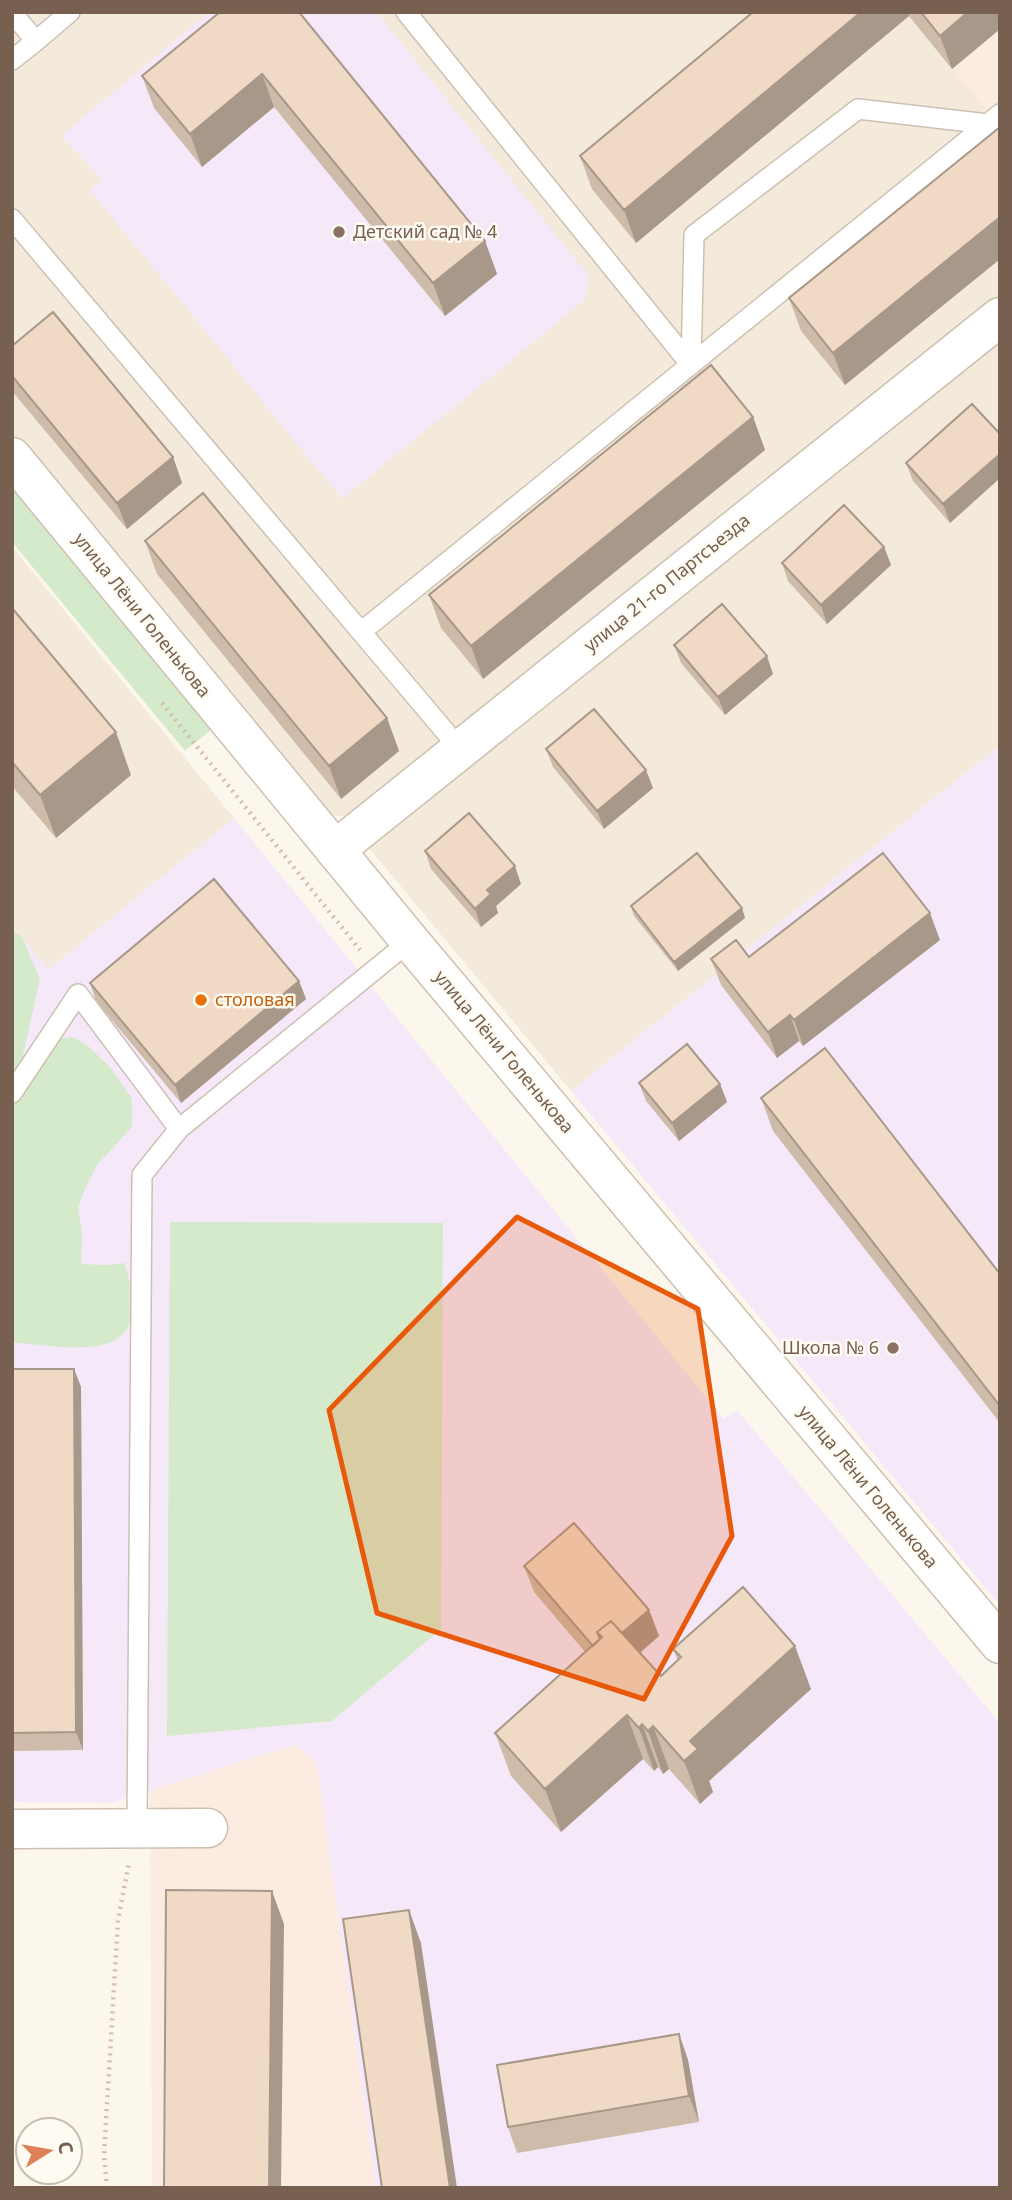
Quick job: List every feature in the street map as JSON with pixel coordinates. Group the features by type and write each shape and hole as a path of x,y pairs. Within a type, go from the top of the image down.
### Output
{"street":[{"name":"улица 21-го Партсъезда","path":"335,850 1000,317"},
{"name":"улица Лёни Голенькова","path":"12,457 335,850 1000,1644"},
{"path":"12,1829 208,1828"}],"lane":[{"path":"12,60 70,12"},
{"path":"405,12 691,365"},
{"path":"12,13 36,41"},
{"path":"691,365 694,235 858,109 994,119"},
{"path":"361,632 994,119"},
{"path":"12,219 460,749"},
{"path":"136,1828 142,1175 179,1129 411,941"},
{"path":"12,1093 78,995 179,1129"}],"path":[{"path":"159,699 375,969"},
{"path":"107,2188 104,2155 118,1920 136,1828"}],"highlighted area":[{"path":"517,1217 698,1309 732,1536 644,1699 377,1613 329,1410"}],"shaded area":[{"path":"12,12 1000,12 1000,299 354,816 324,816 12,436"},
{"name":"Детский сад № 4","path":"209,12 377,12 588,275 585,300 342,499 90,190 102,179 61,136"},
{"path":"910,12 1000,12 1000,99 987,110 909,16"},
{"path":"1000,338 1000,745 571,1091 369,848"},
{"path":"14,549 234,818 49,969 12,926"},
{"name":"Школа № 6","path":"1000,745 1000,1605 571,1091"},
{"path":"234,818 724,1419 737,1410 1000,1723 1000,2188 376,2188 317,1763 294,1745 111,1803 12,1802 12,926 49,969"},
{"path":"294,1745 317,1763 376,2188 152,2188 150,1791"}],"green space":[{"path":"12,488 212,729 185,751 12,542"},
{"path":"12,930 22,937 40,979 19,1073 53,1039 73,1037 88,1046 111,1068 132,1099 132,1127 97,1165 78,1208 82,1233 81,1264 124,1263 132,1296 131,1320 122,1335 107,1344 63,1347 12,1342"},
{"path":"170,1222 443,1223 441,1629 332,1721 167,1736"}],"building":[{"path":"220,12 299,12 485,241 433,283 262,74 190,134 142,76"},
{"path":"753,12 861,12 624,210 580,156"},
{"path":"921,12 968,12 940,36"},
{"path":"1000,127 1000,217 833,353 789,298"},
{"path":"53,312 173,457 117,503 12,376 12,346"},
{"path":"711,365 753,417 471,646 429,595"},
{"path":"972,404 1000,434 1000,454 943,504 906,463"},
{"path":"203,493 387,718 329,766 145,541"},
{"path":"844,505 884,547 821,605 782,563"},
{"path":"722,604 767,656 718,697 674,645"},
{"path":"12,608 116,732 40,795 12,762"},
{"path":"594,709 646,770 597,811 546,749"},
{"path":"469,813 515,866 487,890 491,894 475,909 425,851"},
{"path":"697,853 742,908 674,962 631,906"},
{"path":"883,853 930,913 794,1020 790,1015 768,1032 711,959 736,940 749,957"},
{"name":"столовая","path":"214,879 299,981 175,1085 90,983"},
{"path":"687,1044 720,1084 672,1123 639,1083"},
{"path":"825,1048 1000,1274 1000,1406 761,1098"},
{"path":"12,1369 74,1369 76,1732 12,1733"},
{"path":"574,1523 649,1610 622,1633 611,1621 597,1632 600,1639 593,1646 524,1566"},
{"path":"743,1587 795,1646 690,1741 698,1749 684,1761 653,1726 648,1731 642,1724 639,1728 627,1715 545,1789 495,1733 602,1637 597,1632 611,1621 661,1676 681,1657 673,1649"},
{"path":"166,1890 272,1891 269,2188 164,2188"},
{"path":"409,1910 450,2188 382,2188 343,1919"},
{"path":"679,2034 689,2096 508,2127 497,2065"}],"place":[{"name":"Детский сад № 4","path":"339,232"},
{"name":"столовая","path":"201,1000"},
{"name":"Школа № 6","path":"893,1348"}]}
